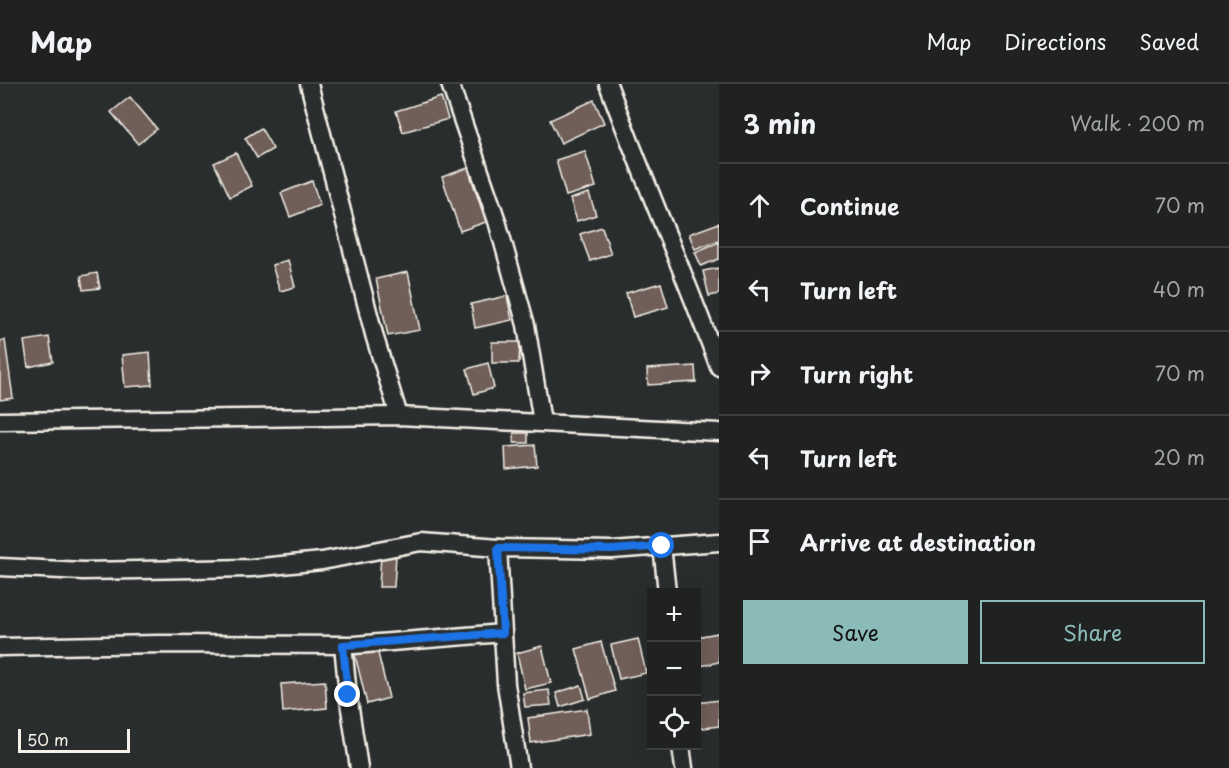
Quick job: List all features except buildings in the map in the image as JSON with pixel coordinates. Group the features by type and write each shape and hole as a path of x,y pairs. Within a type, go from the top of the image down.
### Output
{"street":[{"path":"309,84 375,338 399,416"},
{"path":"450,84 497,221 526,325 542,422"},
{"path":"608,84 630,144 685,275 719,367"},
{"path":"0,422 399,416 719,432"},
{"path":"0,567 83,571 251,568 322,561 421,542 498,548 612,550 719,542"},
{"path":"662,546 667,588"},
{"path":"498,548 506,684 519,768"},
{"path":"0,647 159,644 343,645 503,633"},
{"path":"343,645 359,768"},
{"path":"682,750 684,768"}],"route":[{"path":"348,695 343,645 503,633 498,548 612,550 662,546"}]}
